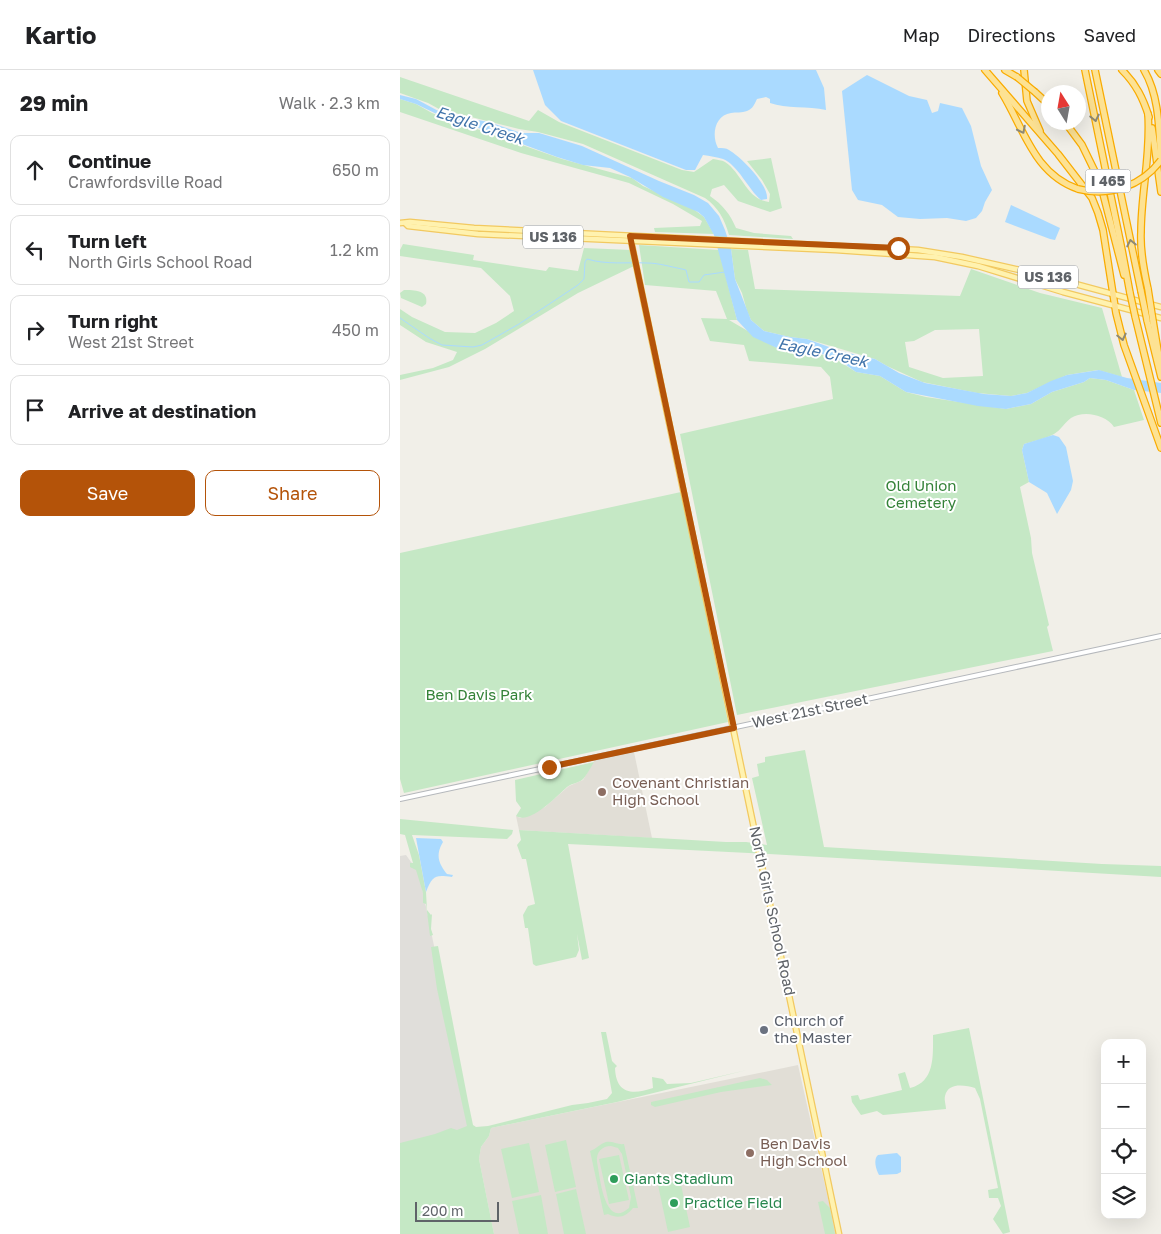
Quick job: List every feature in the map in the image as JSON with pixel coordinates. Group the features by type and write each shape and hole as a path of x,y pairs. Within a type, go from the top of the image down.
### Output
{"highway":[{"path":"1005,70 1017,77 1041,97"},
{"path":"1024,70 1024,84 1029,107 1051,147"},
{"name":"I 465","path":"1085,70 1130,293 1161,423"},
{"name":"I 465","path":"1095,70 1144,290 1156,362 1161,376"},
{"path":"1122,70 1135,85 1143,99 1151,123 1161,192"},
{"path":"1144,70 1151,84 1155,101 1161,167"},
{"path":"1158,70 1161,74"},
{"path":"986,72 1087,190 1096,207 1103,230 1124,345 1161,448"},
{"path":"986,72 1004,97 1040,164 1056,178 1078,189 1103,192 1125,188 1143,178 1161,160"},
{"path":"1144,290 1141,233 1148,114"},
{"path":"1071,130 1082,145 1100,182 1130,293"}],"main road":[{"name":"US 136","path":"400,223 406,224 410,222 474,228 935,257 978,266 1161,318"},
{"name":"North Girls School Road","path":"630,238 839,1234"},
{"name":"US 136","path":"737,244 890,248 926,251 962,257 1161,307"}],"street":[{"name":"West 21st Street","path":"400,799 1161,636"}],"shaded area":[{"name":"Covenant Christian High School","path":"634,752 652,838 519,830 516,816 520,818 545,807 569,786 583,780 595,760"},
{"path":"406,855 418,868 472,1131 400,1146 400,856"},
{"path":"798,1065 836,1234 494,1234 479,1159 481,1147 489,1136 491,1128"}],"green space":[{"path":"400,77 529,121 538,110 559,122 682,170 694,172 713,159 725,162 755,196 769,202 770,194 747,161 771,158 782,208 770,212 738,201 724,185 712,189 710,196 726,210 736,228 754,233 791,236 793,239 729,235 720,214 714,205 705,198 583,144 439,109 400,93"},
{"path":"400,99 416,104 432,113 562,159 632,178 643,186 692,208 704,217 714,234 655,232 654,228 700,226 702,221 673,204 629,183 521,153 400,112"},
{"path":"403,244 474,255 473,260 546,271 549,267 578,271 584,248 631,250 634,266 578,293 485,349 449,367 400,380 400,375 433,368 453,360 457,352 426,342 400,325 400,309 412,317 445,332 475,333 496,323 514,311 510,296 481,268 400,256"},
{"name":"Old Union Cemetery","path":"639,245 719,250 737,320 729,320 777,348 831,356 856,372 880,376 906,392 926,397 1006,409 1031,404 1052,392 1084,382 1090,378 1106,380 1134,390 1144,420 1114,427 1106,419 1082,414 1071,418 1054,434 1024,444 1022,450 1029,482 1020,487 1053,651 737,715 680,434 833,399 830,377 821,367 749,361 744,345 710,341 701,318 727,319 716,291 645,285"},
{"path":"731,249 748,250 755,289 960,296 971,269 1040,293 1102,308 1122,377 1098,370 1067,375 1027,393 1011,396 977,393 922,382 875,359 807,339 764,331 751,320 735,279","holes":["979,329 983,376 943,378 909,367 905,342 914,341 935,330"]},
{"path":"404,290 423,293 426,304 422,307 401,298 400,293"},
{"name":"Ben Davis Park","path":"681,492 728,722 404,793 400,779 400,553"},
{"path":"805,750 824,847 1161,866 1161,877 568,844 589,958 582,960 577,934 579,950 576,957 536,966 533,964 528,928 525,928 523,915 528,906 535,904 526,859 522,859 517,845 521,840 519,830 746,842 767,845 752,778 759,776 757,764 765,762 765,757"},
{"path":"594,762 582,780 567,787 536,813 522,818 516,816 521,808 516,801 515,780"},
{"path":"400,819 513,830 507,839 412,835 419,855 426,892 427,910 432,914 431,929 433,935 430,936 426,904 423,903 423,893 416,870 410,867 410,863 413,863 405,835 400,834"},
{"path":"438,946 473,1125 476,1127 488,1126 572,1105 607,1099 612,1093 601,1032 606,1032 612,1061 617,1066 615,1068 618,1083 622,1088 632,1092 653,1088 652,1077 663,1079 667,1084 691,1083 747,1070 617,1102 491,1128 489,1136 481,1147 479,1159 494,1234 400,1234 400,1143 451,1128 457,1130 467,1126 437,989 431,947"},
{"path":"969,1028 1010,1232 1003,1234 993,1219 1001,1206 998,1198 989,1198 988,1190 998,1188 980,1099 975,1088 957,1086 950,1088 945,1096 946,1109 883,1115 877,1111 861,1115 852,1102 851,1096 858,1095 860,1100 902,1090 898,1074 905,1072 910,1088 918,1085 924,1080 931,1067 933,1035"},
{"path":"760,1078 767,1080 772,1085 721,1092 655,1107 651,1105 651,1102"},
{"path":"566,1140 576,1187 555,1192 545,1145"},
{"path":"529,1143 539,1192 512,1198 501,1149"},
{"path":"604,1143 624,1144 638,1208 633,1208 622,1216 604,1215 590,1151","holes":["608,1146 618,1148 622,1154 631,1197 629,1208 621,1213 614,1212 609,1207 602,1189 597,1162 597,1155 602,1148"]},
{"name":"Giants Stadium","path":"619,1155 629,1200 609,1204 599,1159"},
{"name":"Practice Field","path":"680,1180 690,1227 668,1232 658,1185"},
{"path":"576,1189 586,1234 564,1234 556,1194"},
{"path":"541,1195 548,1234 519,1234 512,1201"},
{"path":"823,1201 830,1208 835,1234 825,1234 818,1202"}],"water":[{"path":"533,70 816,70 824,88 826,110 776,105 770,103 770,99 766,97 757,99 749,110 721,117 715,132 718,148 729,150 759,179 764,186 767,199 761,200 733,166 723,159 703,155 695,170 686,170 561,121 545,105"},
{"path":"867,75 909,96 927,100 932,113 938,111 940,103 962,108 971,126 981,166 992,190 982,211 976,218 966,221 947,218 920,219 898,217 882,205 858,200 852,190 842,91"},
{"name":"Eagle Creek","path":"400,95 416,99 444,114 489,122 521,133 539,133 582,146 694,195 708,203 719,216 725,230 731,249 735,279 751,320 764,331 807,339 840,351 875,359 899,373 925,383 984,394 1011,396 1027,393 1067,375 1099,370 1127,378 1161,383 1161,393 1134,390 1106,380 1090,378 1084,382 1052,392 1031,404 1006,409 978,406 906,392 880,376 856,372 828,355 777,348 753,337 737,320 714,235 704,217 698,212 663,197 630,177 610,168 583,165 557,157 476,127 445,118 416,104 400,99"},
{"path":"1011,205 1060,228 1055,240 1005,222"},
{"path":"1053,435 1059,437 1066,447 1073,481 1071,490 1057,514 1047,493 1029,482 1022,450 1024,444"},
{"path":"416,838 441,839 443,842 439,851 440,863 447,874 453,875 452,877 435,877 426,892"},
{"path":"897,1153 901,1157 901,1172 879,1175 876,1157 878,1155"}],"waterway":[{"path":"400,318 442,345 473,347 482,345 519,324 578,285 584,279 585,262 587,259 609,263 660,264 686,270 689,282 699,282 704,275 725,272"}],"place":[{"name":"Covenant Christian High School","path":"602,792"},
{"name":"Church of the Master","path":"764,1030"},
{"name":"Ben Davis High School","path":"750,1153"},
{"name":"Giants Stadium","path":"614,1179"},
{"name":"Practice Field","path":"674,1203"}],"route":[{"path":"549,767 734,728 630,236 898,248"}]}
